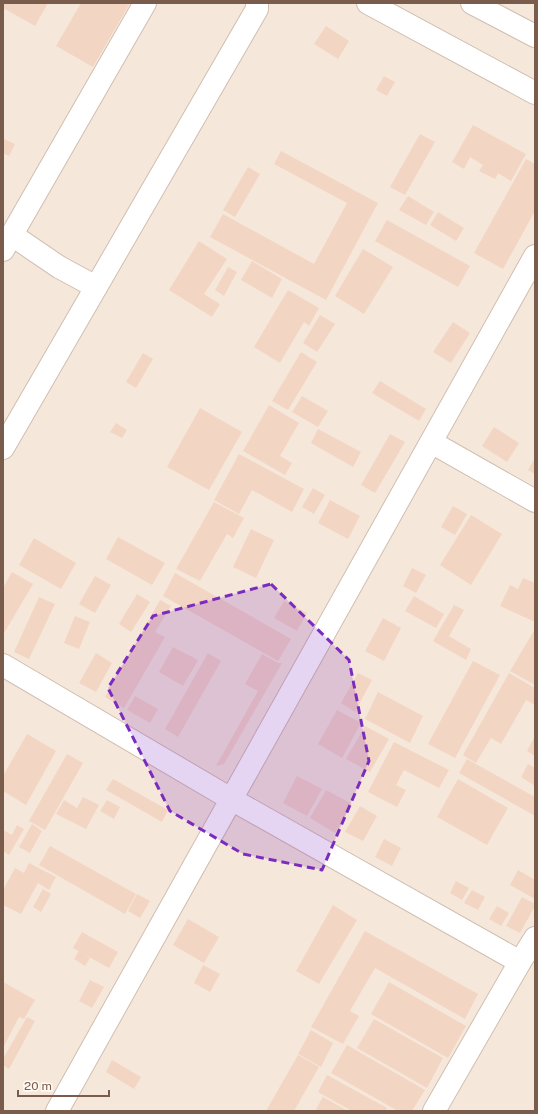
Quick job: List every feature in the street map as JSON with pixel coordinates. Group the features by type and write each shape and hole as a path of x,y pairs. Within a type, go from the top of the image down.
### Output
{"street":[{"path":"96,288 14,244 145,3"},
{"path":"368,3 535,93"},
{"path":"472,3 535,36"},
{"path":"3,448 261,5"},
{"path":"57,1111 535,256"},
{"path":"431,442 535,501"},
{"path":"3,665 231,799 520,962"},
{"path":"434,1111 535,938"}],"highlighted area":[{"path":"271,584 349,660 369,761 322,870 243,854 170,811 108,688 153,616"}],"shaded area":[{"path":"3,3 535,3 535,1111 3,1111"}],"building":[{"path":"3,3 48,3 35,26 3,8"},
{"path":"81,3 130,3 93,67 56,46"},
{"path":"326,26 349,41 338,59 314,44"},
{"path":"384,76 395,82 387,96 376,90"},
{"path":"473,125 526,154 511,181 498,173 495,179 479,171 483,165 470,157 464,169 452,162"},
{"path":"420,134 435,142 405,195 390,187"},
{"path":"4,139 15,144 9,156 3,153"},
{"path":"281,151 378,203 326,300 210,237 223,214 314,264 347,203 274,164"},
{"path":"526,159 535,164 535,211 503,269 474,253"},
{"path":"248,167 260,174 235,217 223,210"},
{"path":"408,196 434,212 426,225 399,210"},
{"path":"438,212 464,228 456,241 430,225"},
{"path":"387,220 470,266 458,287 375,241"},
{"path":"199,241 227,259 204,294 220,304 212,317 169,290"},
{"path":"363,249 393,267 364,314 335,296"},
{"path":"252,261 282,279 272,298 241,280"},
{"path":"228,267 237,272 224,296 215,290"},
{"path":"288,290 319,308 309,326 304,322 280,363 254,347"},
{"path":"320,315 335,324 317,352 303,343"},
{"path":"453,322 470,333 451,363 433,352"},
{"path":"301,352 317,362 288,410 272,401"},
{"path":"143,353 153,359 136,388 126,382"},
{"path":"380,381 426,409 419,421 372,393"},
{"path":"302,396 328,411 318,427 292,412"},
{"path":"269,405 299,423 280,456 292,463 285,475 243,451"},
{"path":"200,408 242,432 209,490 167,467"},
{"path":"116,423 127,430 122,438 110,432"},
{"path":"494,427 519,443 507,462 482,446"},
{"path":"318,429 361,452 353,467 311,443"},
{"path":"390,434 405,442 375,493 361,485"},
{"path":"239,454 304,489 292,512 252,490 239,514 214,500"},
{"path":"535,458 535,474 528,470"},
{"path":"313,488 325,495 314,514 302,507"},
{"path":"330,500 360,516 348,539 318,523"},
{"path":"214,502 244,518 233,538 227,534 200,581 176,569"},
{"path":"453,506 467,514 455,535 441,527"},
{"path":"471,515 502,534 471,585 440,565"},
{"path":"251,529 274,540 256,578 233,567"},
{"path":"118,537 165,563 152,585 106,559"},
{"path":"34,538 76,563 61,589 19,565"},
{"path":"412,568 426,575 416,593 403,586"},
{"path":"12,572 33,584 3,635 3,588"},
{"path":"175,573 291,639 278,661 163,596"},
{"path":"95,576 111,585 95,613 79,604"},
{"path":"523,578 535,583 535,622 500,606 510,585 518,589"},
{"path":"137,594 150,602 131,632 119,624"},
{"path":"414,596 444,614 436,628 405,611"},
{"path":"39,597 55,604 29,659 14,652"},
{"path":"160,600 171,606 155,632 165,637 124,708 105,697"},
{"path":"284,601 307,613 297,631 274,618"},
{"path":"454,605 464,610 449,636 471,649 466,660 433,641"},
{"path":"75,616 90,622 79,649 64,643"},
{"path":"383,618 401,628 384,661 365,651"},
{"path":"535,629 535,685 510,671"},
{"path":"173,647 198,660 183,686 159,672"},
{"path":"96,653 112,663 96,692 79,683"},
{"path":"208,653 221,661 178,737 165,729"},
{"path":"262,654 278,663 282,663 224,764 216,766 258,691 245,684"},
{"path":"473,661 500,675 455,758 428,744"},
{"path":"358,673 372,680 355,712 341,703"},
{"path":"509,673 535,688 535,705 526,700 501,744 491,738 476,763 463,755"},
{"path":"378,692 423,716 410,743 365,719"},
{"path":"135,696 158,709 150,723 127,710"},
{"path":"337,710 361,723 342,758 318,744"},
{"path":"365,726 389,739 370,772 346,759"},
{"path":"27,734 56,751 26,805 3,791 3,776"},
{"path":"534,738 535,739 535,756 527,751"},
{"path":"394,742 449,770 439,788 404,770 396,785 406,790 397,807 368,792"},
{"path":"67,754 83,763 45,830 29,821"},
{"path":"467,759 535,797 535,816 459,773"},
{"path":"528,764 535,768 535,786 521,777"},
{"path":"297,776 322,789 307,816 283,803"},
{"path":"113,779 168,810 162,822 106,790"},
{"path":"458,779 508,808 487,845 437,817"},
{"path":"326,790 352,804 335,833 310,818"},
{"path":"83,797 99,805 86,829 56,814 64,800 77,808"},
{"path":"107,800 120,807 114,819 100,811"},
{"path":"360,806 377,816 363,841 345,832"},
{"path":"32,824 42,831 30,853 19,847"},
{"path":"17,825 24,829 9,855 3,851 3,830 12,835"},
{"path":"384,839 401,848 392,866 375,857"},
{"path":"50,846 136,894 125,914 39,865"},
{"path":"29,863 56,877 49,890 38,883 21,914 3,905 3,890 15,868 24,873"},
{"path":"518,870 535,880 535,899 510,885"},
{"path":"456,881 469,888 462,900 450,893"},
{"path":"43,889 51,894 41,912 33,907"},
{"path":"472,890 485,897 478,910 464,903"},
{"path":"137,894 150,901 140,918 128,911"},
{"path":"522,897 535,904 535,906 520,933 506,926"},
{"path":"333,905 357,920 319,984 296,971"},
{"path":"497,906 509,913 501,926 489,919"},
{"path":"188,919 219,937 204,963 173,945"},
{"path":"365,931 478,994 465,1019 375,968 350,1011 359,1016 343,1044 311,1027"},
{"path":"82,932 118,952 109,968 73,948"},
{"path":"79,951 90,958 85,966 74,959"},
{"path":"203,965 220,974 210,992 194,983"},
{"path":"90,980 104,987 92,1008 79,1001"},
{"path":"3,982 35,1000 24,1019 19,1017 3,1048"},
{"path":"389,982 466,1026 448,1058 371,1014"},
{"path":"27,1017 35,1021 9,1069 3,1065 3,1059"},
{"path":"374,1019 443,1058 427,1088 357,1048"},
{"path":"311,1030 333,1043 321,1067 298,1054"},
{"path":"347,1045 425,1090 412,1111 398,1111 331,1073"},
{"path":"298,1055 319,1067 294,1111 266,1111"},
{"path":"112,1060 141,1077 134,1089 106,1072"},
{"path":"327,1075 387,1108 385,1111 352,1111 318,1092"},
{"path":"323,1097 348,1111 315,1111"}]}
